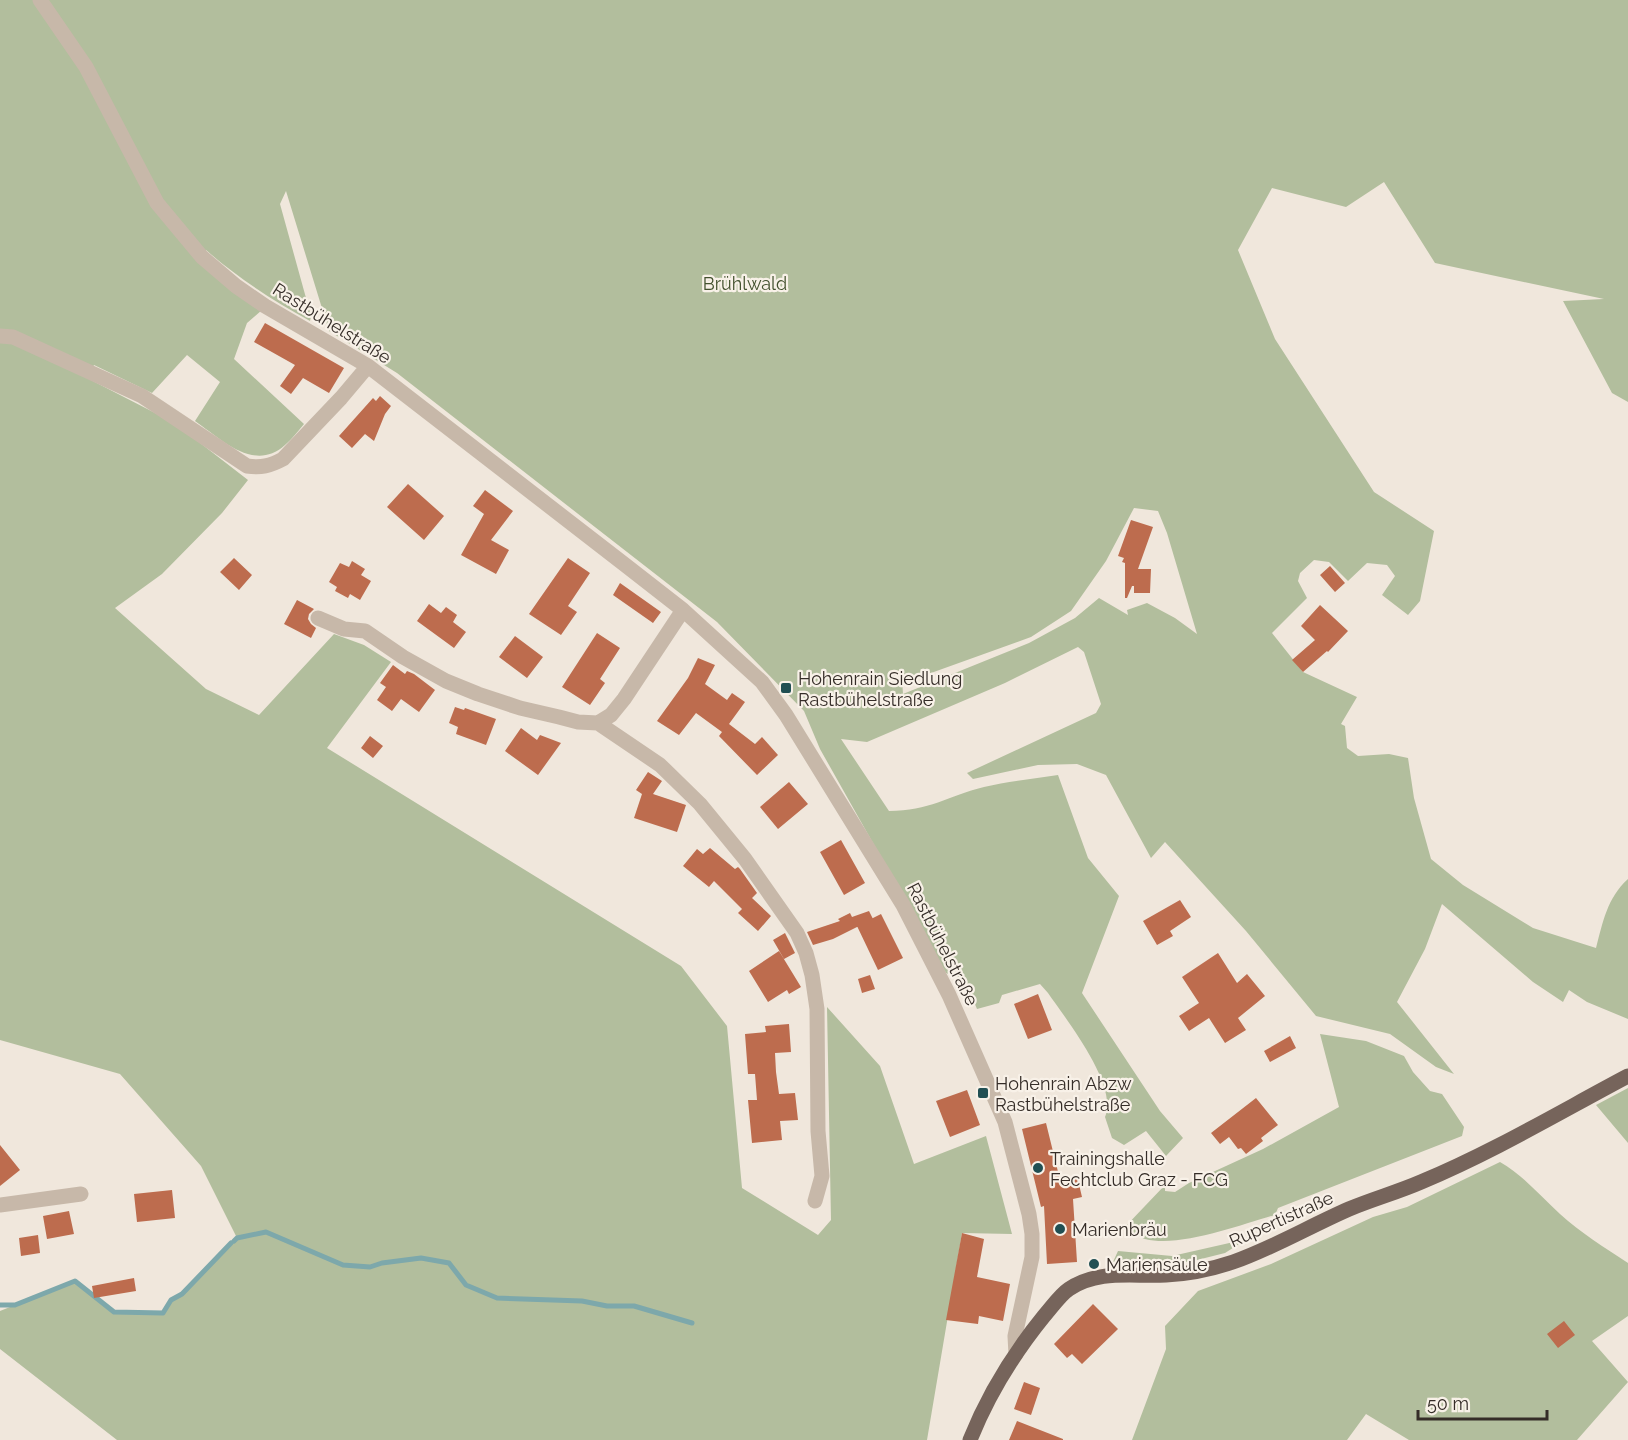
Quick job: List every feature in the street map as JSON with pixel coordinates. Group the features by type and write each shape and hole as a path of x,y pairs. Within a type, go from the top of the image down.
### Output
{"main road":[{"name":"Rupertistraße","path":"970,1440 983,1409 1003,1372 1051,1308 1066,1291 1078,1283 1107,1275 1167,1275 1210,1269 1233,1262 1349,1209 1422,1182 1499,1145 1628,1076"}],"street":[{"name":"Rastbühelstraße","path":"40,0 86,67 157,203 202,257 264,306 368,366 682,610 762,682 786,715 903,905 969,1039 1005,1122 1029,1214 1032,1257 1015,1336 1016,1354"},
{"path":"0,336 13,338 142,396 247,466 258,468 271,466 283,459 368,366"},
{"path":"598,723 612,715 624,699 682,610"},
{"path":"318,618 344,629 365,631 403,657 446,681 478,694 520,708 578,722 598,723 660,765 700,804 745,859 797,933 806,953 817,1009 818,1131 822,1176 815,1201"},
{"path":"0,1205 81,1194"}],"green space":[{"name":"Brühlwald","path":"0,0 1628,0 1628,402 1612,393 1563,301 1604,299 1435,263 1384,182 1346,207 1272,188 1238,250 1275,339 1374,492 1434,531 1420,601 1408,615 1382,595 1395,576 1387,565 1367,563 1348,581 1329,562 1314,560 1300,573 1298,581 1307,598 1272,633 1303,672 1357,697 1341,724 1345,726 1347,748 1358,756 1389,754 1408,758 1414,798 1431,859 1463,885 1533,928 1596,948 1610,902 1628,879 1628,1019 1587,1002 1569,990 1563,1002 1533,982 1442,904 1425,949 1397,1002 1454,1074 1436,1067 1390,1034 1316,1016 1246,931 1165,842 1151,858 1106,775 1077,764 1038,765 973,779 967,773 1096,713 1101,704 1084,652 1078,647 1005,683 867,742 841,739 889,811 916,809 993,785 1058,775 1088,858 1119,896 1082,993 1160,1111 1183,1138 1166,1156 1146,1131 1124,1145 1112,1138 1105,1117 1107,1104 1105,1088 1098,1071 1078,1035 1040,984 1002,995 999,1003 977,1009 965,980 946,973 820,749 804,711 717,622 397,373 329,331 286,191 280,204 311,316 310,321 256,288 206,250 194,258 262,310 247,323 234,359 304,424 288,443 273,453 262,456 250,454 227,444 195,421 220,382 187,355 152,393 94,365 87,378 159,415 195,439 248,480 222,513 162,574 115,608 206,689 259,715 334,634 364,645 391,662 327,748 681,966 727,1026 742,1188 818,1235 831,1220 827,1007 880,1066 914,1164 986,1136 1012,1234 962,1233 927,1440 117,1440 0,1349 0,1311 75,1281 114,1312 163,1313 171,1300 182,1294 237,1238 201,1166 120,1074 0,1040","holes":["1134,508 1158,511 1167,533 1197,634 1175,618 1147,603 1127,610 1128,615 1099,598 1075,618 1029,643 903,694 902,680 931,673 1031,637 1071,611 1106,561"]},
{"path":"1320,1034 1366,1041 1404,1056 1413,1072 1430,1091 1442,1094 1464,1127 1462,1136 1278,1208 1275,1215 1228,1229 1192,1238 1159,1241 1142,1238 1124,1228 1165,1185 1165,1191 1175,1192 1189,1183 1263,1149 1339,1107"},
{"path":"1628,1088 1628,1143 1596,1105"},
{"path":"1500,1162 1524,1179 1576,1227 1628,1263 1628,1316 1592,1341 1628,1382 1577,1440 1409,1440 1366,1414 1347,1440 1132,1440 1166,1349 1165,1326 1198,1291 1271,1264 1373,1217 1407,1207"},
{"path":"1247,1239 1225,1253 1193,1261 1152,1266 1113,1262 1118,1251 1172,1256"}],"building":[{"path":"265,323 344,368 329,393 303,378 291,394 280,386 295,365 254,342"},
{"path":"380,396 391,406 385,414 374,441 365,434 352,448 339,436 373,398 376,401"},
{"path":"408,484 444,516 424,540 387,507"},
{"path":"485,490 513,511 491,540 509,550 496,574 461,555 484,514 473,506"},
{"path":"1131,520 1153,527 1138,569 1151,569 1150,593 1134,593 1134,586 1132,586 1125,598 1125,563 1122,562 1124,558 1118,556"},
{"path":"234,558 252,575 239,590 220,572"},
{"path":"568,558 590,573 568,606 577,612 561,635 529,614"},
{"path":"352,561 365,569 361,575 371,581 360,600 350,594 348,598 335,591 337,587 329,582 340,563 349,567"},
{"path":"1330,566 1345,583 1335,592 1320,575"},
{"path":"620,583 661,612 653,623 613,595"},
{"path":"297,600 314,609 308,619 316,628 311,638 284,624"},
{"path":"429,604 441,613 446,607 457,615 453,622 466,632 454,648 417,621"},
{"path":"1320,605 1348,631 1328,652 1303,672 1292,660 1315,640 1301,626"},
{"path":"597,633 620,648 600,679 605,683 590,705 562,687"},
{"path":"515,636 543,657 527,678 499,657"},
{"path":"698,658 715,665 705,684 727,700 732,693 745,702 729,724 755,744 762,737 778,755 757,775 719,736 722,732 696,713 679,735 657,721 688,678"},
{"path":"393,665 405,674 407,671 414,674 435,690 419,712 401,699 392,711 377,700 386,687 380,683"},
{"path":"455,707 464,710 465,708 496,719 486,745 456,734 458,727 449,723"},
{"path":"521,728 537,740 540,735 561,743 538,775 505,751"},
{"path":"370,736 383,746 373,758 361,748"},
{"path":"648,772 662,781 653,794 686,805 677,832 634,818 642,794 636,790"},
{"path":"789,782 808,804 778,829 760,807"},
{"path":"841,840 865,883 844,895 820,852"},
{"path":"710,848 735,869 738,867 740,869 757,893 752,898 771,916 758,931 738,913 742,909 714,881 709,887 683,866 697,849 703,854"},
{"path":"1180,900 1191,917 1170,931 1173,936 1157,945 1143,921"},
{"path":"869,911 873,919 833,939 813,945 807,932 840,921 838,919 850,913 852,917"},
{"path":"881,914 903,958 878,970 857,926"},
{"path":"785,933 795,953 784,959 773,940"},
{"path":"779,951 801,987 789,994 787,990 768,1002 749,971"},
{"path":"1218,953 1237,983 1247,974 1265,996 1238,1018 1246,1030 1225,1043 1209,1018 1189,1031 1179,1016 1199,1003 1182,977"},
{"path":"870,975 875,989 862,993 858,979"},
{"path":"1038,994 1052,1030 1028,1039 1014,1004"},
{"path":"789,1024 791,1052 775,1053 776,1072 779,1094 795,1093 798,1120 780,1121 782,1140 752,1143 748,1100 757,1100 755,1074 748,1074 745,1034 766,1032 765,1026"},
{"path":"1290,1036 1296,1048 1270,1062 1264,1051"},
{"path":"967,1090 980,1125 950,1137 936,1101"},
{"path":"1256,1098 1278,1125 1246,1154 1241,1148 1238,1149 1229,1137 1220,1144 1211,1133"},
{"path":"1046,1123 1060,1180 1077,1176 1082,1197 1073,1199 1077,1262 1047,1264 1044,1206 1041,1207 1022,1129"},
{"path":"0,1145 20,1170 0,1186"},
{"path":"172,1190 175,1218 137,1222 134,1194"},
{"path":"69,1211 74,1234 47,1239 43,1216"},
{"path":"962,1233 984,1239 977,1277 1010,1284 1003,1321 979,1316 978,1324 946,1320"},
{"path":"38,1235 40,1253 21,1256 19,1238"},
{"path":"134,1278 136,1291 94,1298 92,1286"},
{"path":"1093,1304 1118,1329 1082,1364 1072,1354 1067,1358 1054,1344"},
{"path":"1564,1321 1575,1335 1558,1348 1547,1334"},
{"path":"1024,1382 1040,1388 1031,1415 1014,1409"},
{"path":"1017,1421 1063,1439 1063,1440 1009,1440"}],"waterway":[{"path":"234,1241 237,1238 266,1232 343,1265 370,1267 382,1263 421,1258 449,1263 466,1285 497,1298 582,1301 607,1306 634,1306 692,1323"},
{"path":"0,1305 15,1305 75,1281 114,1312 163,1313 171,1300 182,1294 231,1243"}],"place":[{"name":"Hohenrain Siedlung Rastbühelstraße","path":"786,688"},
{"name":"Hohenrain Abzw Rastbühelstraße","path":"983,1093"},
{"name":"Trainingshalle Fechtclub Graz - FCG","path":"1038,1168"},
{"name":"Marienbräu","path":"1060,1229"},
{"name":"Mariensäule","path":"1094,1264"}]}
